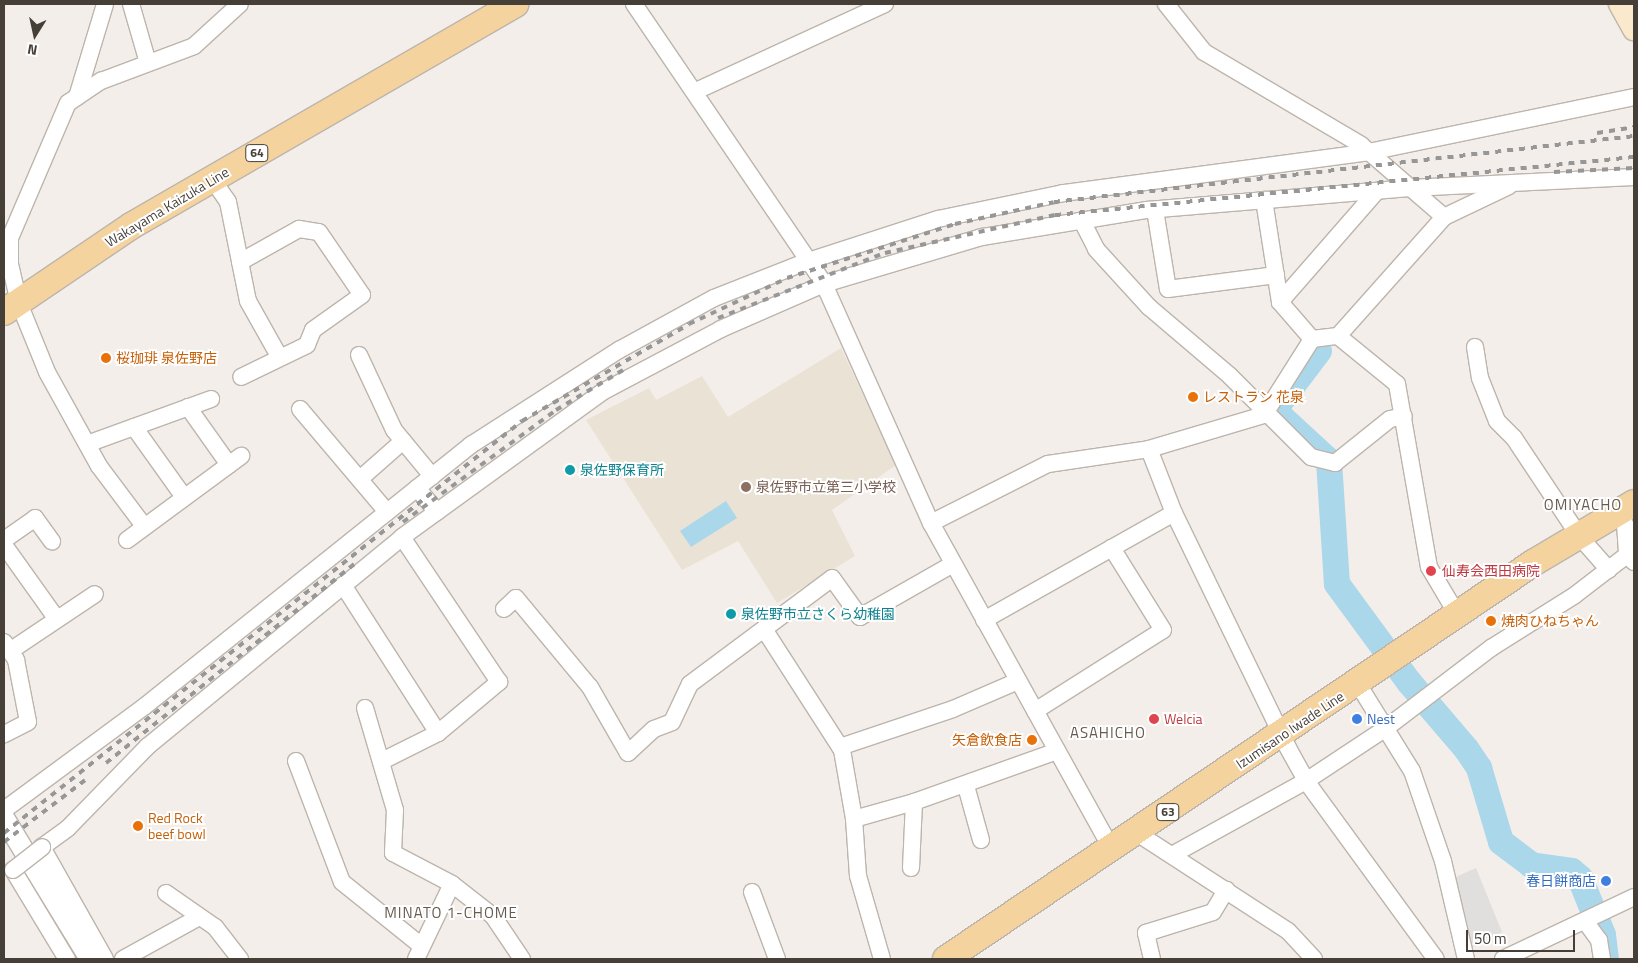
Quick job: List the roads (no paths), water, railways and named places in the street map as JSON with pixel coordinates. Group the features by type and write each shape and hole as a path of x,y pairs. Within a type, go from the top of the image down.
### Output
{"main road":[{"name":"Wakayama Kaizuka Line","path":"12,308 131,226 516,4"},
{"path":"1620,4 1634,29"},
{"name":"Izumisano Iwade Line","path":"953,957 1462,613 1625,508"}],"street":[{"path":"77,97 105,4"},
{"path":"131,4 148,63"},
{"path":"144,526 87,444 12,308 10,238 54,126 77,97 101,81 194,46 240,4"},
{"path":"634,4 696,91 824,284 931,523 1112,850"},
{"path":"696,91 885,4"},
{"path":"1166,4 1204,52 1369,152 1444,217"},
{"path":"90,959 5,808 145,706 471,445 619,350 714,298 808,261 938,219 1063,193 1369,152 1634,98"},
{"path":"67,959 13,870 68,828 148,746 402,537 604,391 721,329 824,284 982,238 1082,221 1154,210 1410,188 1634,177"},
{"path":"212,179 228,202 248,301 280,358"},
{"path":"1312,339 1338,336 1444,217 1515,183"},
{"path":"1280,302 1378,191"},
{"path":"1264,200 1280,302 1312,339"},
{"path":"1154,210 1168,289"},
{"path":"1082,221 1096,249 1149,307 1230,376 1264,414 1311,457 1330,463 1390,419 1404,416"},
{"path":"240,262 299,229 319,232 362,295 313,330 306,345 241,377"},
{"path":"1149,307 1168,289 1276,276"},
{"path":"1338,336 1397,384 1429,567 1451,604 1462,613"},
{"path":"931,523 1048,464 1149,449 1264,414 1312,339"},
{"path":"1475,347 1480,378 1497,421 1514,438 1579,536 1609,570"},
{"path":"359,355 403,441 432,476"},
{"path":"87,444 211,399"},
{"path":"127,540 235,460 188,408"},
{"path":"300,409 361,478 387,512"},
{"path":"134,427 184,497"},
{"path":"361,478 403,441"},
{"path":"1149,449 1174,513 1281,736 1306,781 1436,959"},
{"path":"417,488 437,512"},
{"path":"1172,855 1306,781 1386,728 1424,699 1609,570 1631,559 1625,524 1625,508"},
{"path":"984,620 1174,513"},
{"path":"4,540 35,518 52,541"},
{"path":"382,761 438,734 499,682 402,537"},
{"path":"4,545 56,618"},
{"path":"1035,711 1164,630 1112,548"},
{"path":"504,609 516,598 590,687 628,753 654,729 672,722 690,684 832,578 860,617 953,564"},
{"path":"343,585 438,734"},
{"path":"4,734 28,722 7,646 94,594"},
{"path":"764,629 840,747 854,820 858,876 882,959"},
{"path":"840,747 945,712 1018,681"},
{"path":"1358,684 1412,772 1443,861 1466,959"},
{"path":"366,708 395,810 393,854 452,884 494,916 522,959"},
{"path":"854,820 966,786 1057,751"},
{"path":"296,761 342,882 418,952 452,884"},
{"path":"966,786 981,840"},
{"path":"912,868 914,802"},
{"path":"1137,833 1288,931 1314,959"},
{"path":"42,847 105,959"},
{"path":"1152,959 1146,933 1213,912 1226,890"},
{"path":"752,892 777,959"},
{"path":"166,893 215,927 240,959"},
{"path":"1503,959 1634,897"},
{"path":"123,959 200,917"},
{"path":"1591,918 1602,959"}],"water":[{"path":"726,501 737,518 691,547 680,531"}],"waterway":[{"path":"1319,351 1278,405 1279,415 1329,461 1337,584 1409,682 1467,750 1479,768 1501,842 1531,865 1572,871 1580,878 1603,935 1606,959"}],"railway":[{"path":"1597,133 1634,127"},
{"path":"4,833 522,421 689,324 787,278 955,224 1054,202 1634,136"},
{"path":"718,318 885,253 1055,215 1634,157"},
{"path":"1554,172 1634,168"},
{"path":"403,522 556,410 628,367"},
{"path":"106,763 354,564"},
{"path":"4,842 85,780"}],"place":[{"name":"桜珈琲 泉佐野店","path":"106,358"},
{"name":"レストラン 花泉","path":"1193,397"},
{"name":"泉佐野保育所","path":"570,470"},
{"name":"泉佐野市立第三小学校","path":"746,487"},
{"name":"仙寿会西田病院","path":"1431,571"},
{"name":"泉佐野市立さくら幼稚園","path":"731,614"},
{"name":"焼肉ひねちゃん","path":"1491,621"},
{"name":"Welcia","path":"1154,719"},
{"name":"Nest","path":"1357,719"},
{"name":"矢倉飲食店","path":"1032,740"},
{"name":"Red Rock beef bowl","path":"138,826"},
{"name":"春日餅商店","path":"1606,881"}],"district":[{"name":"OMIYACHO","path":"1583,505"},
{"name":"ASAHICHO","path":"1108,733"},
{"name":"MINATO 1-CHOME","path":"451,913"}]}
